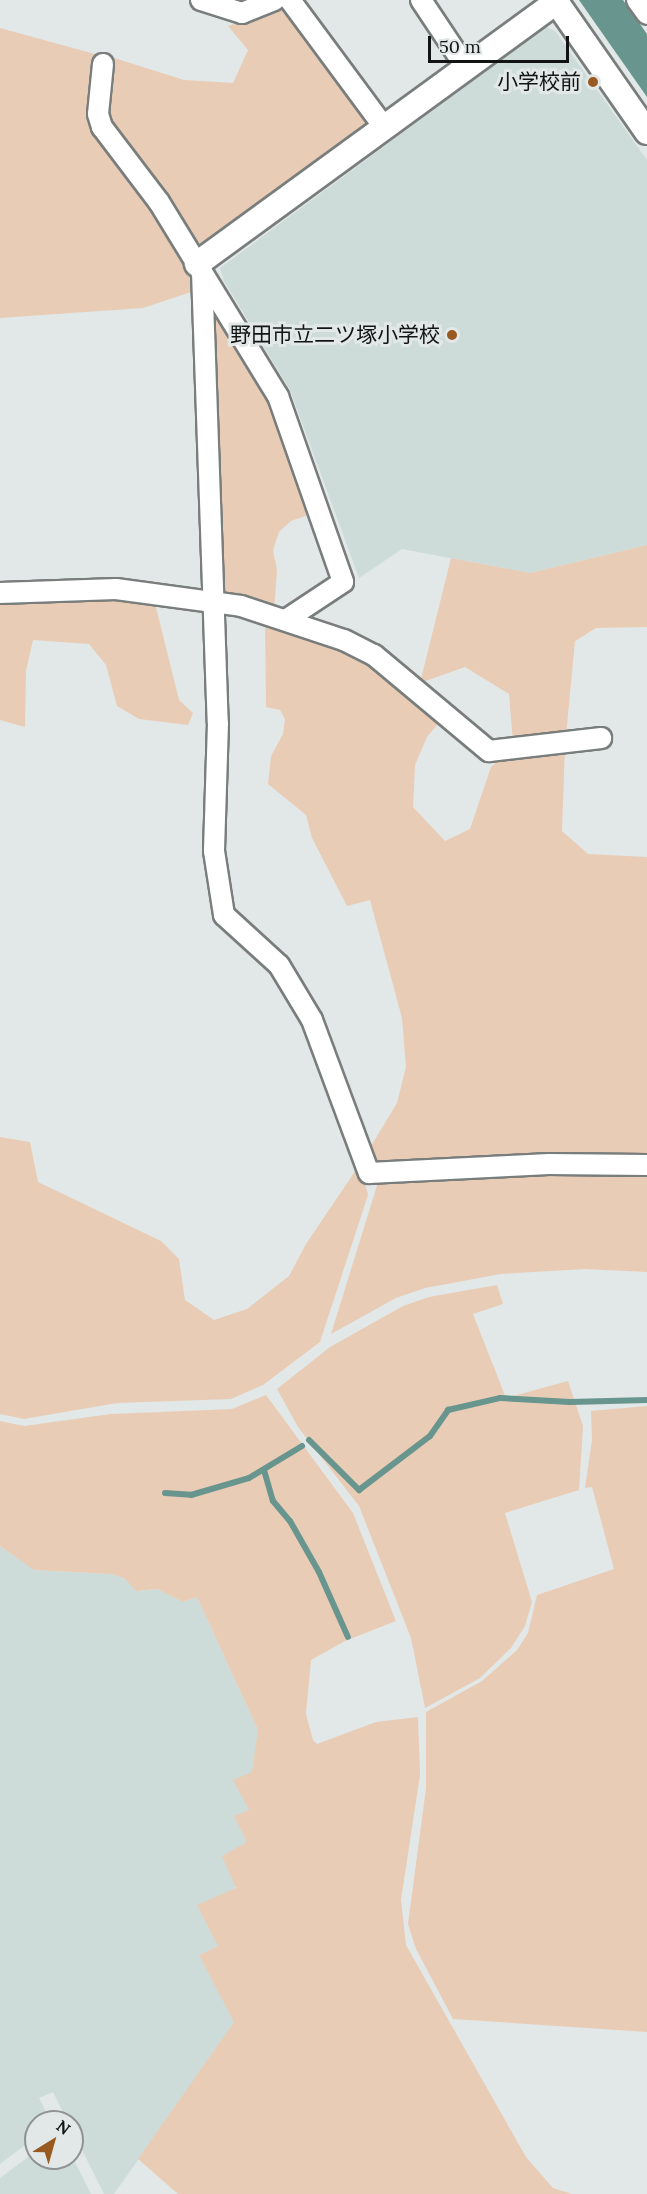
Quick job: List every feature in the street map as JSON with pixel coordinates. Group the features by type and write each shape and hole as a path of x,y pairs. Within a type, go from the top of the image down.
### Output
{"street":[{"path":"201,0 242,13 274,0"},
{"path":"290,0 384,127"},
{"path":"421,0 465,66"},
{"path":"637,0 647,14"},
{"path":"199,268 465,66 555,1 647,132"},
{"path":"103,64 98,114 102,127 159,202 278,396 343,582 287,619"},
{"path":"199,268 218,723 214,851 219,896 224,915 279,965 312,1020 369,1173 549,1164 647,1165"},
{"path":"0,593 116,589 212,601 287,619 344,640 384,662 489,751 601,738"}],"shaded area":[{"path":"579,0 623,0 647,34 647,97"},
{"path":"282,10 367,120 366,129 209,245 193,242 105,115 111,57 184,80 233,83 248,50 228,26"},
{"name":"野田市立二ツ塚小学校","path":"546,27 555,31 647,160 647,545 530,573 402,549 359,578 290,390 224,281 220,268"},
{"path":"0,28 95,54 87,114 94,135 147,200 197,280 197,290 143,308 0,318"},
{"path":"207,299 268,400 311,514 291,521 279,532 273,550 277,570 274,610 217,597"},
{"path":"647,545 647,627 596,628 575,641 566,736 513,743 509,694 465,667 420,683 451,558 530,573"},
{"path":"153,595 179,700 193,713 188,725 139,719 117,706 106,665 89,644 33,640 26,671 25,727 0,720 0,597"},
{"path":"265,617 342,643 443,718 427,737 415,765 413,807 445,841 470,829 491,767 504,756 565,746 562,831 588,854 647,857 647,1163 376,1165 368,1151 397,1103 406,1067 402,1018 370,900 347,906 312,838 306,815 268,784 271,756 283,734 285,719 280,710 266,707"},
{"path":"0,1137 30,1142 38,1182 161,1241 179,1259 185,1300 214,1320 247,1309 289,1276 306,1244 360,1164 368,1195 320,1342 263,1385 231,1399 117,1403 24,1419 0,1414"},
{"path":"647,1170 647,1272 585,1269 501,1274 425,1288 396,1298 331,1334 379,1179"},
{"path":"497,1285 503,1304 473,1314 506,1398 568,1381 583,1426 579,1490 505,1513 532,1602 525,1626 511,1648 480,1678 425,1708 411,1638 359,1506 298,1427 277,1389 330,1347 403,1306 429,1297"},
{"path":"266,1395 353,1513 396,1621 345,1641 311,1660 306,1714 313,1740 317,1744 376,1722 418,1717 420,1775 401,1900 406,1945 526,2157 553,2188 572,2194 178,2194 138,2159 234,2022 199,1955 218,1946 197,1905 236,1888 222,1856 247,1842 234,1816 249,1810 233,1780 252,1772 258,1730 197,1597 183,1602 157,1589 136,1591 124,1578 111,1574 34,1570 0,1546 0,1421 24,1426 111,1414 232,1409"},
{"path":"647,1406 647,2032 453,2019 416,1949 408,1924 426,1788 426,1712 482,1681 517,1650 528,1633 537,1595 614,1569 592,1487 585,1488 592,1440 591,1411"},
{"path":"0,1546 35,1570 111,1574 124,1578 137,1591 157,1589 183,1602 197,1597 258,1730 248,1842 218,1946 199,1955 235,2022 114,2194 104,2194 84,2154 84,2110 62,2110 53,2092 39,2098 45,2110 24,2110 24,2146 0,2164"},
{"path":"24,2160 24,2170 79,2170 91,2194 0,2194 0,2178"}],"waterway":[{"path":"309,1440 359,1490 430,1436 448,1410 500,1398 570,1402 647,1400"},
{"path":"165,1493 191,1495 249,1478 302,1446"},
{"path":"264,1470 273,1501 290,1521 319,1572 348,1637"}],"place":[{"name":"小学校前","path":"593,82"},
{"name":"野田市立二ツ塚小学校","path":"452,335"}]}
